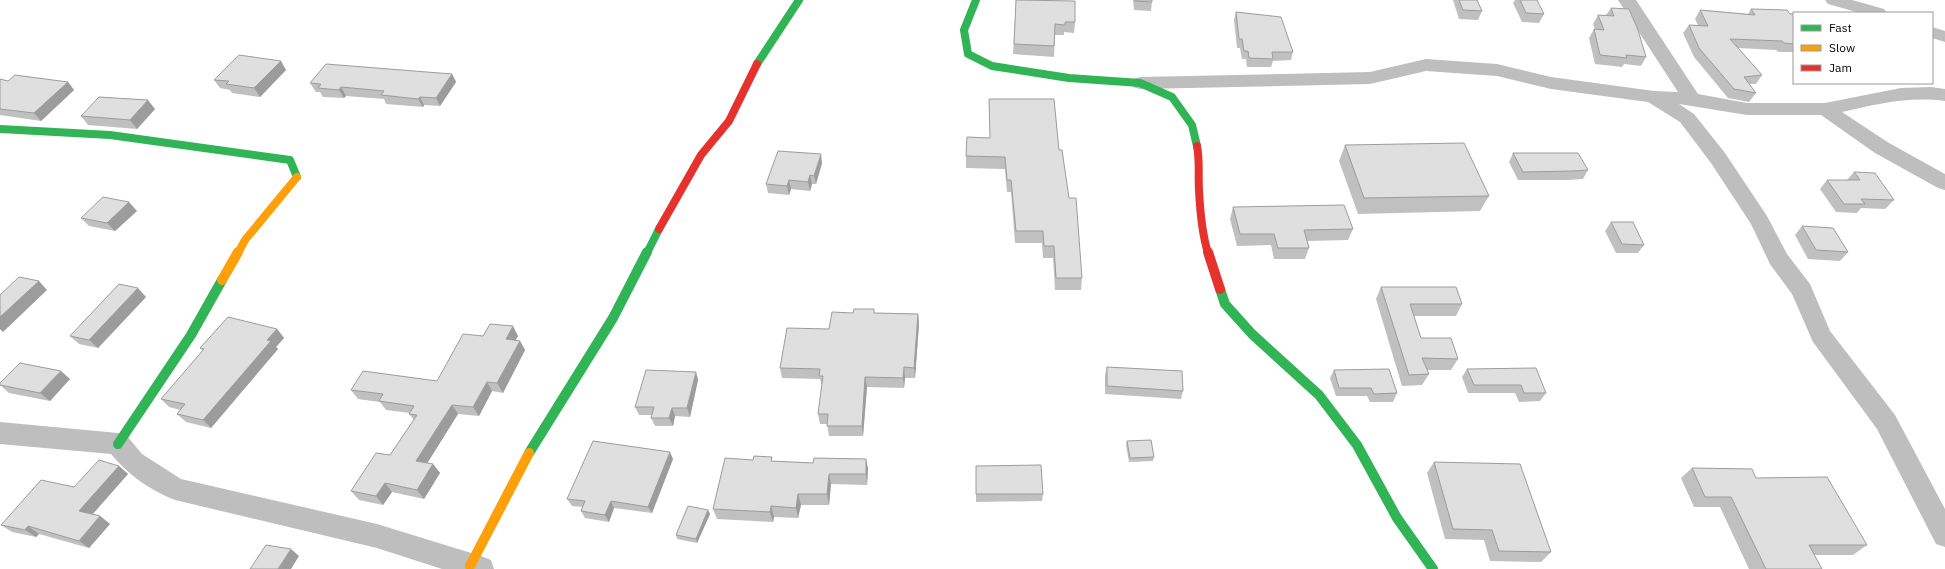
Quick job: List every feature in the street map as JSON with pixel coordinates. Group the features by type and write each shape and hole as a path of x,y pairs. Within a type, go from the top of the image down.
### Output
{"street":[{"path":"0,433 118,444 133,462 175,489 377,536 476,567 532,448 613,318 670,208 701,155 729,121 753,70 799,0"},
{"path":"976,0 964,30 968,54 992,66 1069,78 1140,83 1370,78 1426,65 1497,70 1551,83 1654,97 1692,99 1747,109 1825,109 1882,96 1936,93 1945,95"},
{"path":"1627,0 1692,99"},
{"path":"1834,0 1875,12"},
{"path":"1933,32 1945,37"},
{"path":"1140,83 1172,97 1192,125 1199,156 1199,191 1205,244 1225,304 1252,334 1319,395 1357,445 1397,518 1433,569"},
{"path":"1654,97 1687,118 1718,158 1760,222 1778,258 1802,290 1821,336 1886,422 1945,535"},
{"path":"1825,109 1882,148 1945,183"},
{"path":"0,129 45,129 150,138 290,160 298,176 245,240 191,335 118,444"}],"building":[{"path":"1016,0 1075,1 1075,22 1065,22 1065,25 1055,24 1054,46 1014,44"},
{"path":"1152,0 1152,2 1135,1"},
{"path":"1459,0 1477,0 1482,11 1463,10"},
{"path":"1520,0 1537,0 1544,14 1526,13"},
{"path":"1611,8 1629,9 1638,30 1646,57 1626,55 1627,58 1600,55 1594,29 1604,30 1598,15 1614,16"},
{"path":"1751,9 1787,10 1790,14 1793,14 1793,44 1784,43 1782,41 1730,39 1762,75 1744,77 1756,93 1734,89 1699,48 1689,25 1708,26 1700,10 1755,15"},
{"path":"1236,12 1281,17 1293,52 1272,52 1273,59 1249,58 1248,51 1244,51 1242,39 1239,39"},
{"path":"239,55 281,61 254,88 226,84 229,81 214,80"},
{"path":"326,64 452,74 436,98 420,97 418,99 381,95 384,91 341,87 339,90 318,88 321,84 310,83"},
{"path":"15,75 68,82 34,113 0,109 0,79 8,81"},
{"path":"99,97 148,100 130,120 81,116"},
{"path":"989,99 1054,99 1059,150 1062,150 1069,198 1076,198 1082,278 1056,278 1054,246 1044,246 1043,231 1016,231 1011,180 1007,180 1005,157 966,156 967,137 990,138"},
{"path":"1464,143 1489,196 1364,198 1345,145"},
{"path":"778,151 821,154 814,176 810,175 808,182 789,180 787,186 766,184"},
{"path":"1513,153 1578,153 1588,170 1523,172"},
{"path":"1854,172 1875,173 1894,200 1861,199 1865,204 1844,204 1827,180 1860,180"},
{"path":"103,197 129,202 107,223 81,218"},
{"path":"1344,205 1353,229 1304,230 1309,248 1278,248 1274,234 1240,234 1233,207"},
{"path":"1611,222 1633,222 1644,245 1622,244"},
{"path":"1802,226 1833,228 1848,252 1816,250"},
{"path":"19,277 39,281 0,317 0,295"},
{"path":"119,284 138,288 89,340 70,336"},
{"path":"1381,287 1456,287 1462,304 1410,304 1421,338 1451,338 1458,359 1422,358 1429,374 1409,375"},
{"path":"854,309 874,309 874,313 918,314 914,368 904,367 903,378 865,377 862,426 827,426 828,414 818,414 823,376 819,376 820,369 780,368 787,328 829,329 832,312 853,313"},
{"path":"228,317 277,329 267,340 271,341 203,420 177,414 185,404 161,399 204,349 200,348"},
{"path":"490,324 513,326 506,339 520,341 497,383 487,382 473,407 452,405 416,461 433,464 417,490 385,483 376,496 351,491 376,453 390,455 417,415 409,414 414,406 379,401 383,394 351,390 363,371 437,381 463,334 483,336"},
{"path":"20,363 61,371 40,393 0,385 0,383"},
{"path":"1107,367 1182,371 1183,391 1107,386"},
{"path":"1536,368 1546,393 1524,393 1521,385 1474,385 1467,369"},
{"path":"1389,369 1397,393 1374,394 1371,388 1339,388 1334,370"},
{"path":"646,370 696,372 687,408 672,408 669,418 651,418 654,407 635,407"},
{"path":"1151,440 1154,457 1130,458 1127,441"},
{"path":"593,441 670,452 648,507 611,501 605,515 581,511 585,501 567,499"},
{"path":"754,456 772,457 771,461 813,463 814,458 866,459 866,474 829,474 827,494 798,494 796,508 771,506 770,512 713,509 725,458 753,460"},
{"path":"99,460 119,466 79,511 100,516 79,541 28,526 25,530 1,525 41,480 74,487"},
{"path":"1434,462 1520,464 1551,552 1499,551 1492,530 1453,529"},
{"path":"1041,465 1043,494 976,494 976,466"},
{"path":"1692,468 1752,469 1756,478 1827,477 1867,545 1809,545 1822,569 1766,569 1731,497 1705,497"},
{"path":"688,506 708,510 696,539 676,535"},
{"path":"266,545 291,549 278,569 250,569"}],"traffic: fast":[{"path":"757,64 799,0"},
{"path":"976,0 964,30 968,54 992,66 1069,78 1140,83 1172,97 1192,125 1197,146"},
{"path":"0,129 110,135 290,160 298,176 297,177"},
{"path":"529,453 613,318 659,229"},
{"path":"118,444 191,335 222,280"},
{"path":"1220,289 1225,304 1252,334 1319,395 1357,445 1397,518 1433,569"}],"traffic: slow":[{"path":"222,280 245,240 297,177"},
{"path":"470,566 529,453"}],"traffic: jam":[{"path":"659,229 701,155 729,121 757,64"},
{"path":"1197,146 1199,156 1199,191 1205,244 1220,289"}]}
